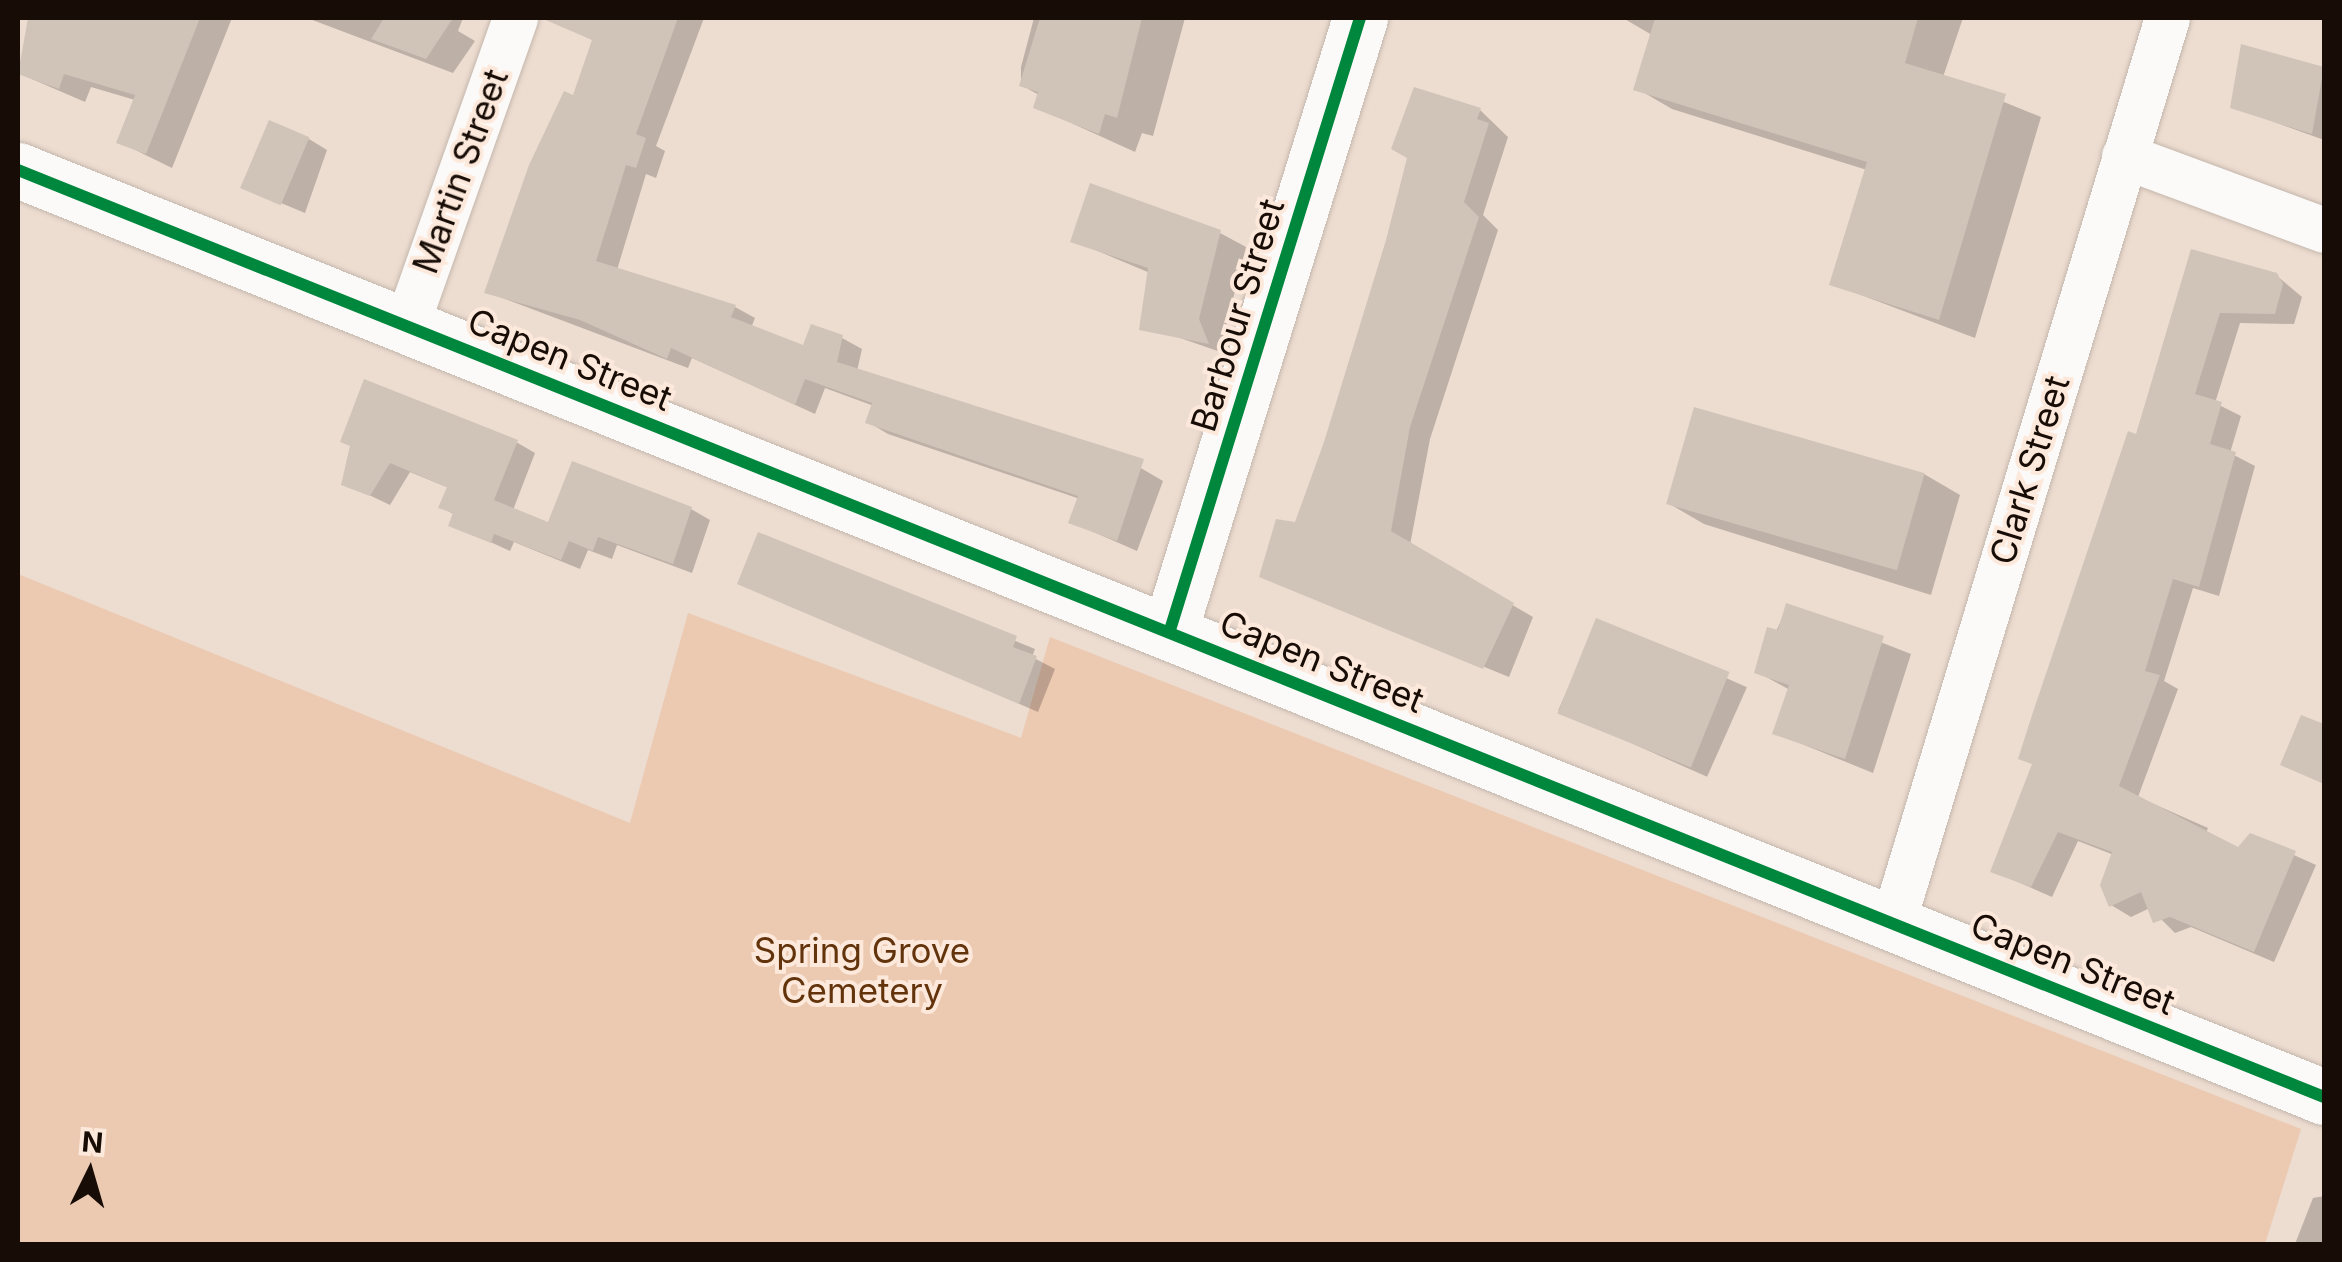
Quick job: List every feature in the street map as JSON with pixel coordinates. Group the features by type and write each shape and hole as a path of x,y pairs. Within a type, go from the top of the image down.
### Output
{"street":[{"name":"Martin Street","path":"406,326 515,18"},
{"name":"Barbour Street","path":"1170,630 1360,18"},
{"name":"Clark Street","path":"1893,922 2167,18"},
{"path":"2124,156 2324,230"},
{"name":"Capen Street","path":"18,170 2324,1096"}],"green space":[{"name":"Spring Grove Cemetery","path":"18,574 630,823 688,613 1021,738 1050,637 2301,1129 2265,1244 18,1244"}],"building":[{"path":"28,18 200,18 146,154 116,143 135,95 64,74 59,89 18,74"},
{"path":"384,18 453,18 426,59 371,39"},
{"path":"541,18 678,18 636,134 646,138 636,168 626,165 596,261 736,305 731,317 803,345 811,324 843,335 837,362 1144,459 1117,541 1068,523 1078,496 865,423 872,403 805,379 795,405 671,348 667,359 580,320 484,293 529,165 564,91 573,95 592,40"},
{"path":"1040,18 1142,18 1117,118 1105,114 1099,134 1033,108 1038,92 1019,86"},
{"path":"1655,18 1918,18 1905,63 2006,94 1939,320 1829,285 1867,162 1633,90"},
{"path":"2241,44 2324,67 2312,134 2230,108"},
{"path":"1414,87 1481,108 1477,119 1489,123 1464,202 1479,217 1410,427 1391,531 1514,603 1483,669 1259,577 1276,519 1295,522 1324,442 1407,158 1391,149"},
{"path":"269,120 310,137 281,205 240,188"},
{"path":"1090,183 1221,230 1199,319 1209,344 1139,330 1148,268 1070,242"},
{"path":"2191,249 2277,273 2283,284 2275,314 2220,313 2195,394 2222,402 2210,444 2236,452 2199,587 2173,579 2145,671 2160,675 2119,786 2238,847 2250,833 2296,851 2254,952 2170,917 2153,923 2141,892 2109,907 2100,885 2112,852 2058,832 2031,887 1990,872 2032,764 2018,759 2032,715 2128,431 2136,434"},
{"path":"364,379 518,440 494,500 548,522 572,461 692,507 673,564 598,537 593,551 569,541 561,560 494,534 491,543 448,526 453,513 438,508 447,487 390,463 370,496 341,485 350,446 340,442"},
{"path":"1694,407 1925,473 1897,570 1666,504"},
{"path":"758,532 1017,636 1013,647 1037,656 1019,704 737,584"},
{"path":"1786,603 1884,636 1845,759 1772,734 1789,685 1754,673 1767,627 1778,630"},
{"path":"1596,618 1730,672 1691,767 1557,713"},
{"path":"2301,715 2324,724 2324,784 2280,765"}],"cycle path":[{"path":"1170,630 1360,18"},
{"path":"18,170 2324,1097"}]}
